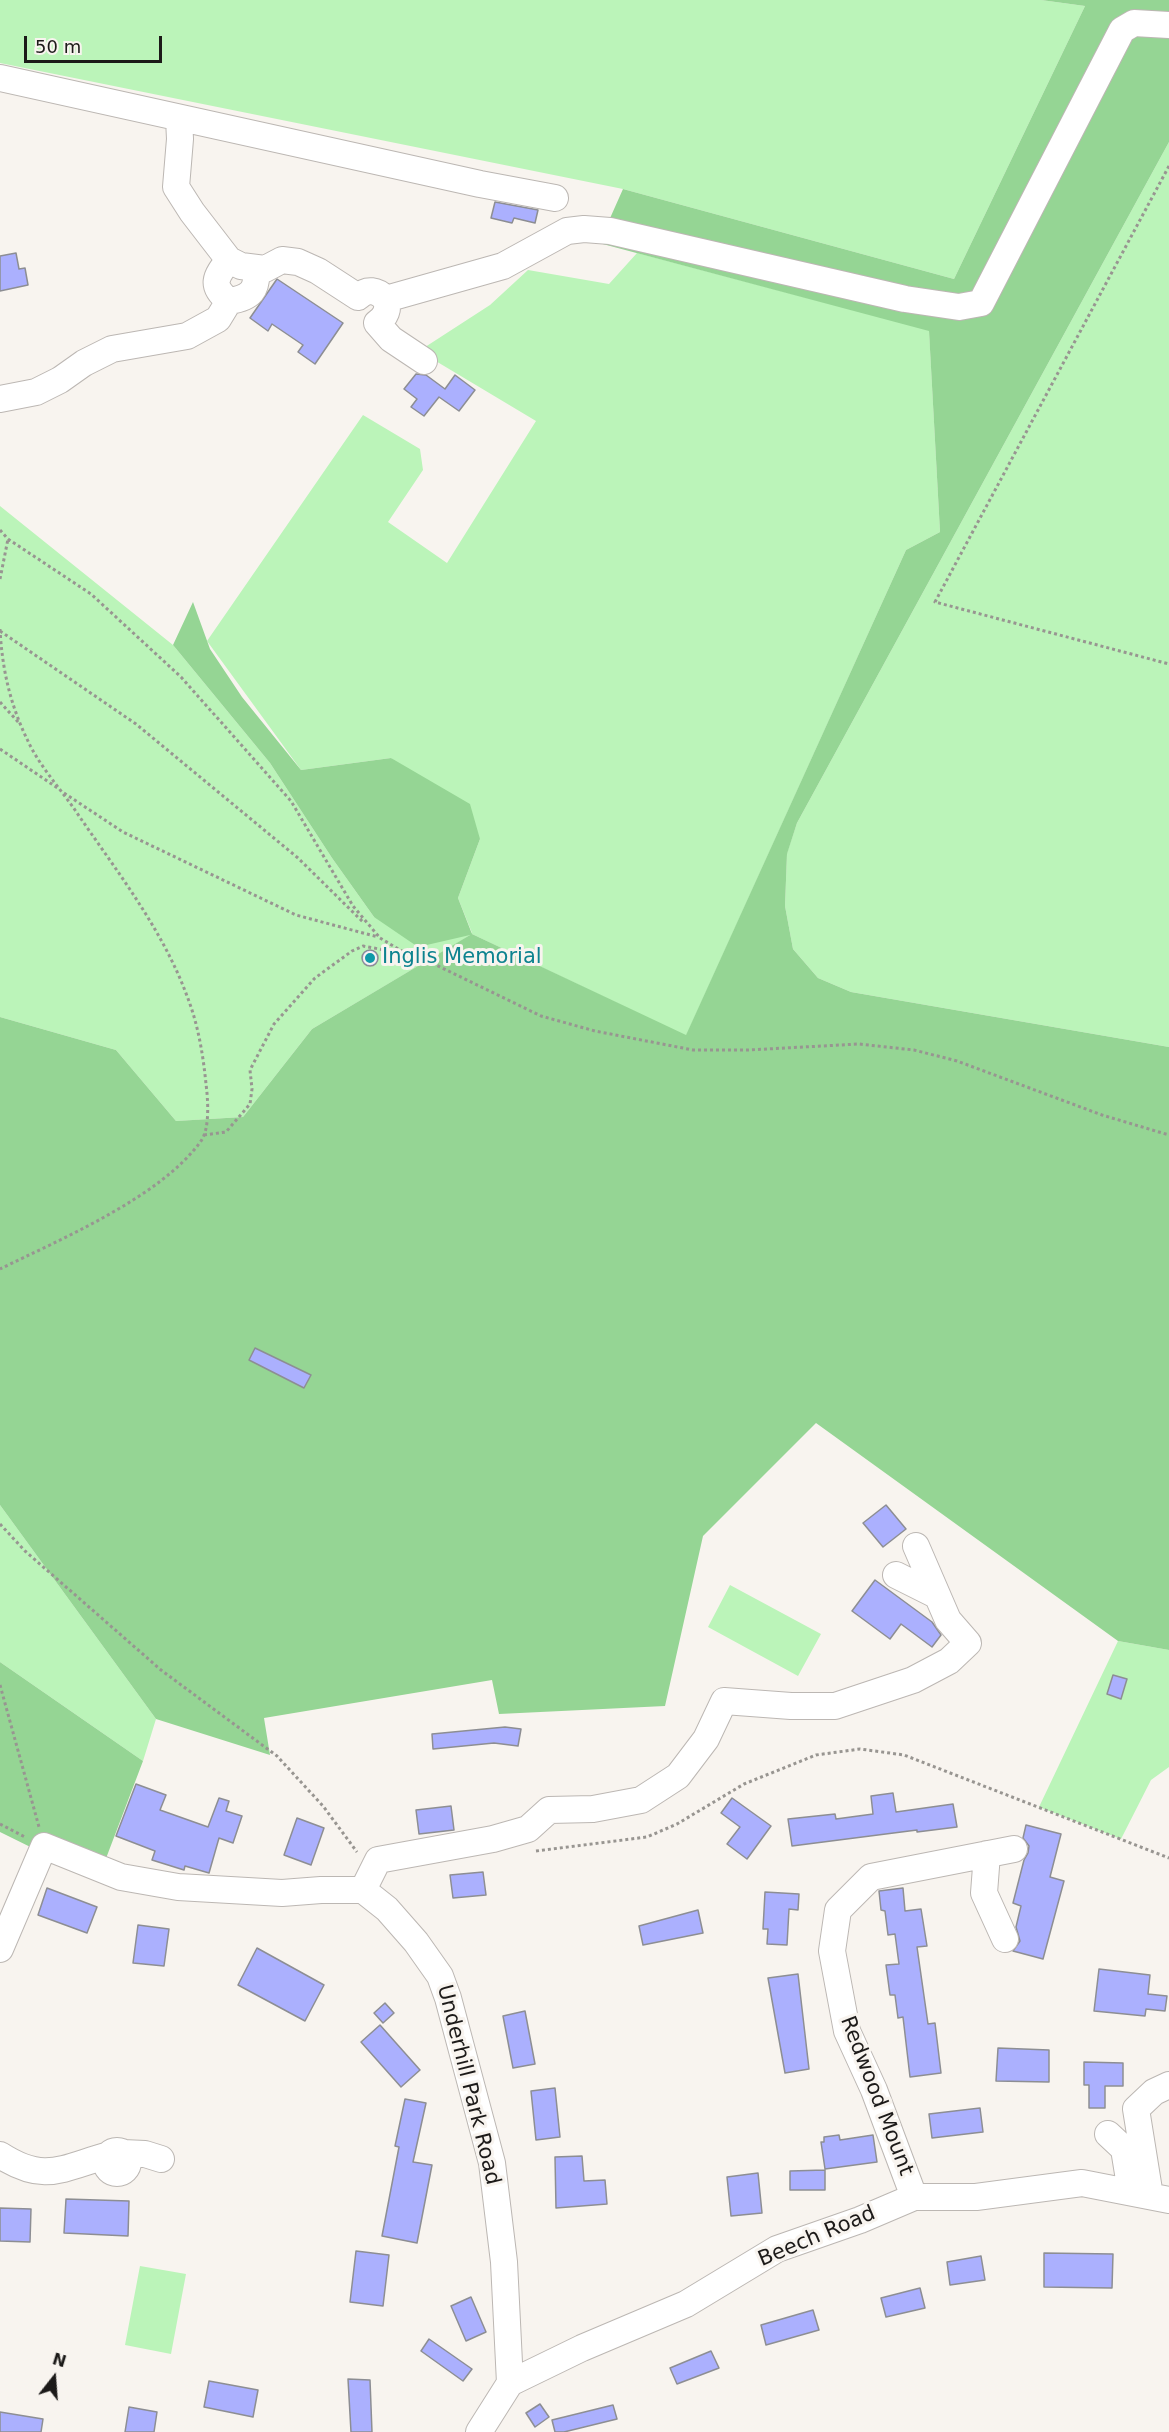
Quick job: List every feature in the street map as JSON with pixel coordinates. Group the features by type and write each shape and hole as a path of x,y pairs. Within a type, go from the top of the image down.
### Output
{"street":[{"path":"381,311 503,266 567,231 584,229 610,231 905,299 959,307 981,303 1122,30 1134,23 1169,25"},
{"path":"0,78 179,119 555,198"},
{"path":"179,119 180,139 176,187 229,261 241,267 265,269 282,260 298,262 318,271 358,297 368,291 379,292 381,311 391,339 424,361"},
{"path":"229,261 219,273 216,283 219,293 229,301 243,299 252,291 257,280 256,268"},
{"path":"0,399 15,398 36,392 112,349 187,336 218,319 229,301"},
{"path":"0,1949 44,1846 121,1877 178,1887 282,1893 363,1890 378,1860 447,1849 528,1829 549,1810 593,1809 641,1800 678,1776 706,1739 724,1701 791,1706 835,1706 913,1680 949,1661 968,1643 948,1620 916,1546"},
{"path":"896,1575 936,1596"},
{"name":"Redwood Mount","path":"914,2197 874,2090 847,2031 832,1951 838,1910 871,1877 1014,1849"},
{"path":"987,1854 984,1893 1005,1939"},
{"name":"Underhill Park Road","path":"363,1890 387,1909 416,1942 440,1976 448,1998 492,2163 504,2262 510,2382"},
{"path":"1150,2196 1136,2109 1154,2092 1169,2085"},
{"path":"1108,2134 1124,2150 1150,2196"},
{"path":"0,2155 23,2168 41,2172 52,2172 116,2154 145,2154 161,2159"},
{"name":"Beech Road","path":"510,2382 582,2348 686,2304 777,2249 860,2220 914,2197 976,2197 1082,2183 1150,2196"},
{"path":"479,2432 510,2382"}],"path":[{"path":"1169,166 935,602 1169,664"},
{"path":"0,530 8,539 91,594 181,676 291,801 352,906 380,938"},
{"path":"0,579 8,539"},
{"path":"0,630 136,724 298,858 380,938 406,954"},
{"path":"0,630 1,656 11,699 28,741 147,917 188,997 203,1051 209,1106 203,1140 181,1164 136,1198 88,1226 0,1269"},
{"path":"0,702 21,724"},
{"path":"0,749 123,832 296,915 380,938"},
{"path":"204,1135 226,1132 249,1104 252,1089 250,1070 274,1024 315,978 352,951 363,946 406,954 434,964 541,1016 595,1031 693,1050 748,1050 859,1044 914,1050 957,1061 1102,1115 1169,1135"},
{"path":"0,1524 25,1551 161,1670 277,1756 323,1806 358,1853"},
{"path":"0,1685 44,1846"},
{"path":"816,1755 860,1749 904,1755 1169,1858"},
{"path":"0,1824 44,1846"}],"green space":[{"path":"0,0 1041,0 1085,6 954,279 623,189 0,63"},
{"path":"1041,0 1169,0 1169,142 797,823 787,854 785,906 793,949 818,978 851,992 1169,1047 1169,1650 1118,1641 816,1423 703,1536 665,1706 499,1714 492,1680 264,1718 270,1755 156,1719 0,1505 0,1017 116,1050 176,1121 243,1117 312,1029 470,935 418,947 374,917 270,763 173,645 193,602 210,649 242,697 301,770 391,758 470,804 480,839 458,898 472,934 686,1035 906,550 940,532 929,331 599,243 623,189 954,279 1085,6"},
{"path":"1169,142 1169,1047 851,992 818,978 793,949 785,906 787,853 797,823"},
{"path":"637,253 929,330 940,532 906,550 686,1036 472,934 312,1029 243,1117 176,1121 116,1050 0,1017 0,506 173,645 270,763 374,917 472,933 458,898 480,839 391,758 301,770 207,641 363,415 420,449 423,470 388,522 447,563 536,421 419,351 490,305 528,270 609,284"},
{"path":"0,1505 156,1719 143,1761 0,1662"},
{"path":"730,1585 821,1634 798,1676 708,1627"},
{"path":"1118,1641 1169,1650 1169,1767 1151,1780 1121,1839 1039,1807"},
{"path":"0,1662 143,1761 105,1861 77,1870 0,1832"},
{"path":"140,2266 186,2274 171,2354 125,2345"}],"building":[{"path":"495,202 538,210 535,223 514,218 512,223 491,218"},
{"path":"16,253 19,269 25,268 28,285 0,291 0,256"},
{"path":"277,279 343,323 315,364 298,352 303,345 272,324 268,331 250,318"},
{"path":"416,374 426,375 445,389 455,375 475,390 459,411 439,397 424,416 411,407 417,399 404,389"},
{"name":"Inglis Memorial","path":"370,950 376,952 378,958 376,964 370,966 364,964 362,958 364,952"},
{"path":"255,1348 311,1375 304,1388 249,1360"},
{"path":"886,1505 906,1529 883,1547 863,1523"},
{"path":"875,1580 932,1622 941,1635 932,1647 901,1624 890,1639 852,1611"},
{"path":"1113,1675 1127,1679 1121,1699 1107,1694"},
{"path":"505,1727 521,1729 518,1746 494,1743 433,1749 432,1734"},
{"path":"136,1784 166,1795 160,1810 208,1827 219,1798 229,1801 226,1811 242,1816 233,1843 219,1838 209,1873 185,1866 184,1870 152,1860 155,1851 116,1836"},
{"path":"893,1793 896,1812 953,1804 957,1827 792,1846 788,1819 835,1814 836,1819 873,1814 871,1796"},
{"path":"732,1798 771,1826 747,1859 727,1844 740,1827 721,1813"},
{"path":"451,1806 454,1830 419,1834 416,1810"},
{"path":"297,1818 324,1828 311,1865 284,1855"},
{"path":"1026,1825 1061,1834 1050,1877 1064,1881 1043,1959 1013,1951 1020,1941 1016,1927 1021,1906 1013,1903 1024,1860 1028,1853 1029,1846 1023,1838"},
{"path":"483,1872 486,1895 453,1898 450,1875"},
{"path":"47,1888 97,1907 87,1933 38,1915"},
{"path":"903,1888 905,1911 921,1909 927,1946 917,1947 928,2024 935,2023 941,2073 910,2077 903,2017 898,2018 895,1995 890,1995 886,1965 899,1964 895,1934 888,1935 885,1911 881,1910 879,1891"},
{"path":"765,1892 799,1894 798,1910 789,1909 787,1945 767,1944 768,1929 763,1929"},
{"path":"698,1910 703,1933 643,1945 639,1926"},
{"path":"138,1925 169,1929 164,1966 133,1963"},
{"path":"257,1948 324,1985 305,2021 238,1985"},
{"path":"1099,1969 1150,1975 1148,1994 1167,1996 1165,2011 1146,2009 1145,2016 1094,2011"},
{"path":"798,1974 809,2069 785,2073 768,1978"},
{"path":"385,2003 394,2013 383,2023 374,2013"},
{"path":"525,2011 535,2064 513,2068 503,2016"},
{"path":"380,2025 420,2070 401,2087 361,2042"},
{"path":"998,2048 1049,2050 1049,2082 996,2081"},
{"path":"1084,2062 1123,2063 1123,2086 1105,2086 1105,2108 1089,2108 1089,2085 1084,2085"},
{"path":"555,2088 560,2137 536,2140 531,2091"},
{"path":"405,2099 426,2103 413,2162 432,2165 417,2243 382,2236 399,2147 395,2146"},
{"path":"980,2108 983,2132 932,2138 929,2114"},
{"path":"839,2135 840,2140 873,2135 877,2162 825,2169 821,2142 824,2142 824,2137"},
{"path":"582,2156 584,2181 605,2180 607,2204 556,2208 555,2157"},
{"path":"825,2170 825,2190 790,2190 790,2171"},
{"path":"758,2173 762,2213 731,2216 727,2177"},
{"path":"66,2199 129,2201 128,2236 64,2233"},
{"path":"0,2208 31,2209 30,2242 0,2241"},
{"path":"356,2251 389,2255 383,2306 350,2302"},
{"path":"1044,2253 1113,2254 1112,2288 1044,2287"},
{"path":"981,2256 985,2280 950,2285 947,2262"},
{"path":"920,2288 925,2308 886,2317 881,2298"},
{"path":"471,2297 486,2332 466,2341 451,2306"},
{"path":"813,2310 819,2330 766,2345 761,2325"},
{"path":"429,2339 472,2369 463,2381 421,2351"},
{"path":"711,2351 719,2368 677,2384 670,2368"},
{"path":"348,2379 370,2380 372,2432 351,2432"},
{"path":"209,2381 258,2390 253,2417 204,2407"},
{"path":"540,2404 549,2417 535,2427 526,2413"},
{"path":"613,2405 617,2419 564,2432 555,2432 552,2420"},
{"path":"129,2407 157,2412 154,2432 125,2432"},
{"path":"0,2412 43,2419 41,2432 0,2432"}],"place":[{"name":"Inglis Memorial","path":"370,958"}]}
